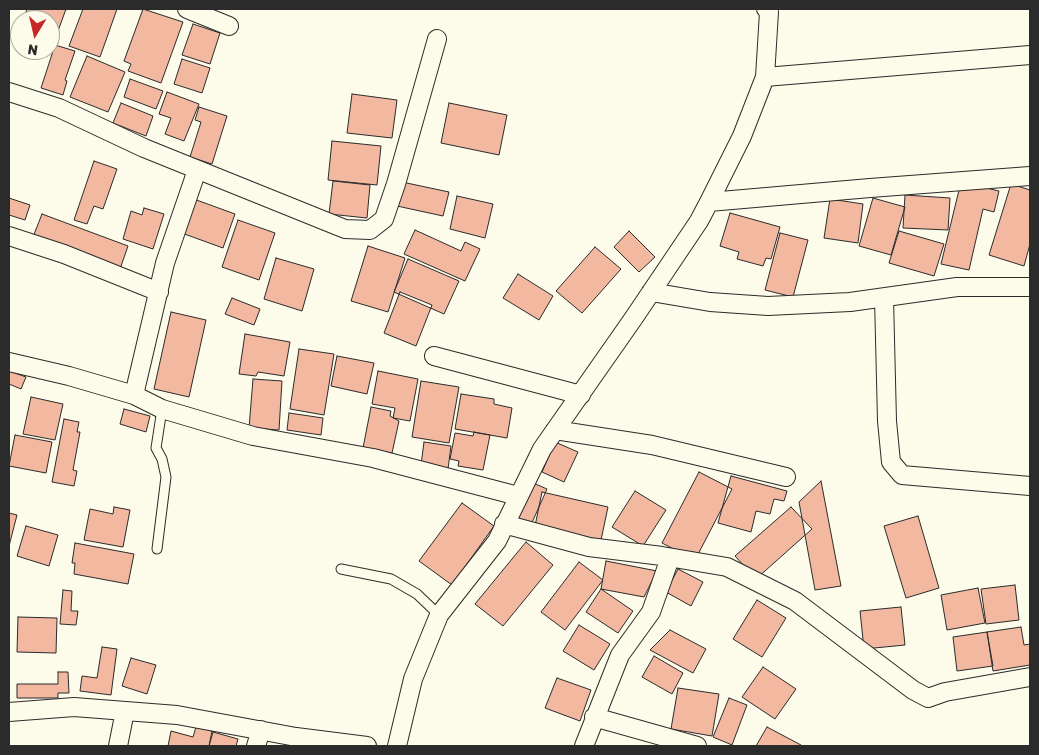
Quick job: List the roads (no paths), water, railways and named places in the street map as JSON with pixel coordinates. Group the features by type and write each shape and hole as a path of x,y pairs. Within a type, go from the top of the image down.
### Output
{"street":[{"path":"187,9 229,26"},
{"path":"397,746 413,678 440,615 496,541 542,449 581,395 710,202 742,136 765,77 769,12 766,9"},
{"path":"9,92 59,108 196,170 345,229 370,230 384,219 396,184 437,39"},
{"path":"765,77 1030,55"},
{"path":"134,395 165,263 196,170"},
{"path":"710,202 1030,176"},
{"path":"9,236 64,254 158,292"},
{"path":"651,292 710,302 768,306 850,302 957,287 1030,287"},
{"path":"884,298 887,421 891,462 902,475 1030,486"},
{"path":"434,356 581,395"},
{"path":"9,362 69,376 134,395 162,409 253,436 373,458 518,496"},
{"path":"555,430 652,445 786,477"},
{"path":"504,524 589,547 727,567 795,600 913,690 928,698 945,692 1030,678"},
{"path":"584,746 620,655 651,612 670,558"},
{"path":"9,712 74,707 176,715 259,738 367,746"},
{"path":"118,746 125,711"},
{"path":"594,717 697,746"}],"lane":[{"path":"157,549 166,476 162,459 156,448 162,409"},
{"path":"341,569 391,579 417,594 440,615"}]}
